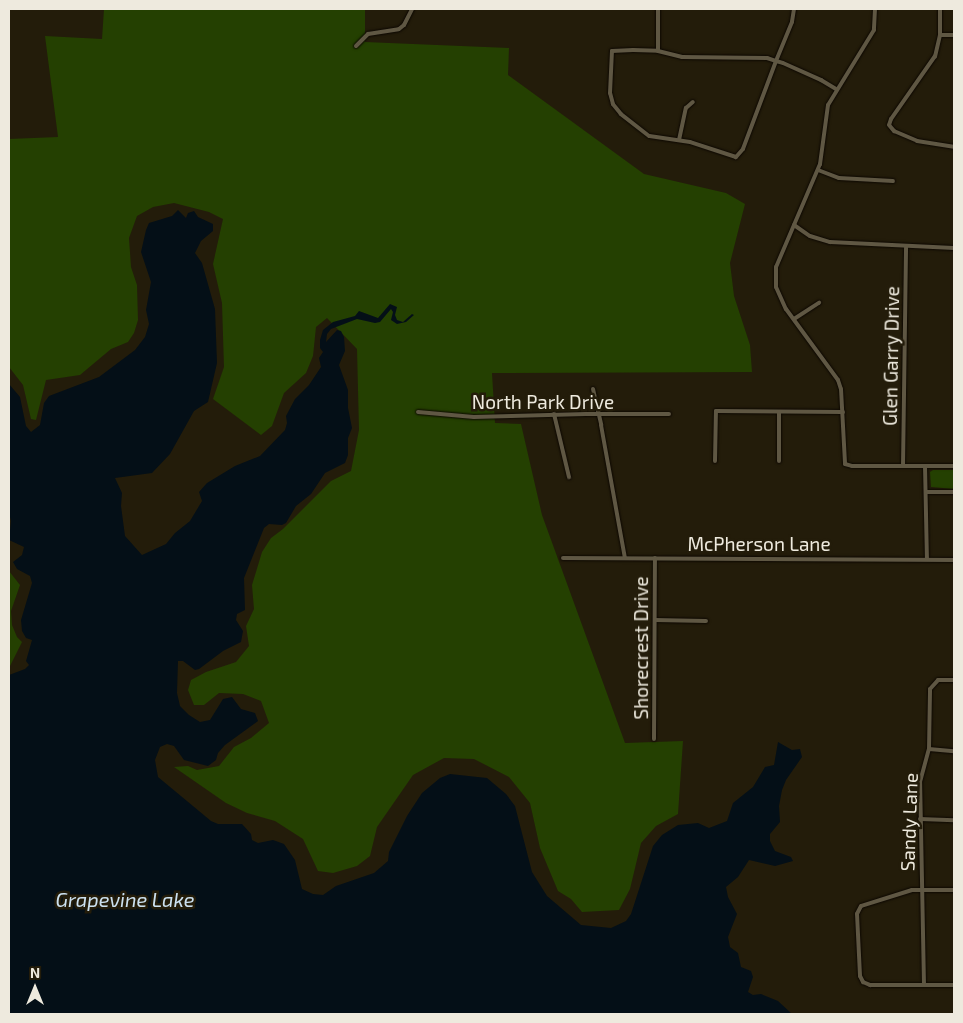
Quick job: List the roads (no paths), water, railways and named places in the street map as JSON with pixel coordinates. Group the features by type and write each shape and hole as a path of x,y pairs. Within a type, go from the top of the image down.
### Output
{"street":[{"path":"356,46 368,34 399,29 407,20 412,9"},
{"path":"658,9 658,51"},
{"path":"794,9 792,22 776,61 743,149 736,157 679,140 649,136 615,108 610,93 612,51 658,51 682,57 750,56 776,61 821,80 836,89"},
{"path":"875,9 874,30 859,58 836,89 826,109 818,170 776,267 779,297 838,380 843,412 845,464 852,466 954,466"},
{"path":"940,9 940,35 935,56 891,119 889,125 894,131 916,141 954,147"},
{"path":"940,35 954,35"},
{"path":"679,140 686,108 692,102"},
{"path":"818,170 839,178 893,181"},
{"path":"794,225 810,236 830,242 954,248"},
{"name":"Glen Garry Drive","path":"903,466 906,246"},
{"path":"794,319 811,306 819,303"},
{"path":"593,389 625,558"},
{"path":"715,461 716,411 843,412"},
{"name":"North Park Drive","path":"418,412 474,417 554,414 669,414"},
{"path":"779,412 779,461"},
{"path":"554,414 569,477"},
{"path":"925,466 927,558"},
{"path":"926,492 954,492"},
{"name":"McPherson Lane","path":"563,558 927,558 954,560"},
{"name":"Shorecrest Drive","path":"654,740 655,558"},
{"path":"655,620 706,621"},
{"name":"Sandy Lane","path":"924,985 920,782 929,749 930,689 938,680 954,680"},
{"path":"929,749 954,751"},
{"path":"920,819 954,820"},
{"path":"954,890 921,890 861,906 858,914 860,976 863,982 870,985 954,985"}],"water":[{"name":"Grapevine Lake","path":"178,210 186,218 188,213 194,211 198,217 213,224 213,231 201,241 195,253 202,263 215,309 217,363 208,402 194,411 170,454 152,473 115,478 122,493 121,506 125,536 142,555 166,544 175,533 190,521 202,501 199,492 207,483 235,466 260,456 285,430 286,416 295,399 309,385 321,367 319,358 323,352 320,348 320,340 323,330 333,322 355,316 359,311 378,318 390,304 397,307 395,315 397,320 403,322 412,314 414,315 406,322 397,324 391,320 393,312 391,309 380,322 375,323 357,319 331,329 327,334 326,342 337,330 341,331 344,337 345,351 339,365 348,390 348,408 352,428 348,438 348,455 345,463 325,473 311,494 296,506 286,523 282,525 269,524 264,528 244,578 245,610 237,614 236,620 243,631 241,642 223,651 199,669 195,670 183,661 178,661 177,693 180,706 189,715 200,722 210,720 223,699 232,697 241,709 255,713 258,721 225,745 218,753 216,760 208,766 184,760 174,746 167,744 160,747 155,760 158,777 211,821 218,824 242,824 251,834 252,840 258,843 273,840 284,844 295,860 302,889 313,894 323,895 336,886 374,873 388,861 389,852 407,816 422,793 440,778 450,774 487,778 506,794 515,806 532,872 547,896 581,925 611,928 626,921 631,914 653,846 662,835 678,825 698,823 709,828 727,821 733,803 753,787 765,767 774,765 778,742 792,750 800,749 802,757 786,780 782,790 779,806 780,822 770,834 770,841 775,851 791,857 793,861 775,866 749,860 738,877 726,887 728,897 737,914 728,937 730,947 738,953 741,967 751,971 753,977 748,992 753,995 761,994 778,1001 792,1014 9,1014 9,675 25,669 29,665 26,661 32,640 26,638 22,631 21,620 32,583 30,576 17,569 13,562 22,555 24,547 9,540 11,521 9,513 9,384 20,397 26,426 31,432 40,425 44,403 49,396 99,377 135,350 145,337 149,324 146,310 151,282 141,252 146,230 149,223 172,216"}]}
